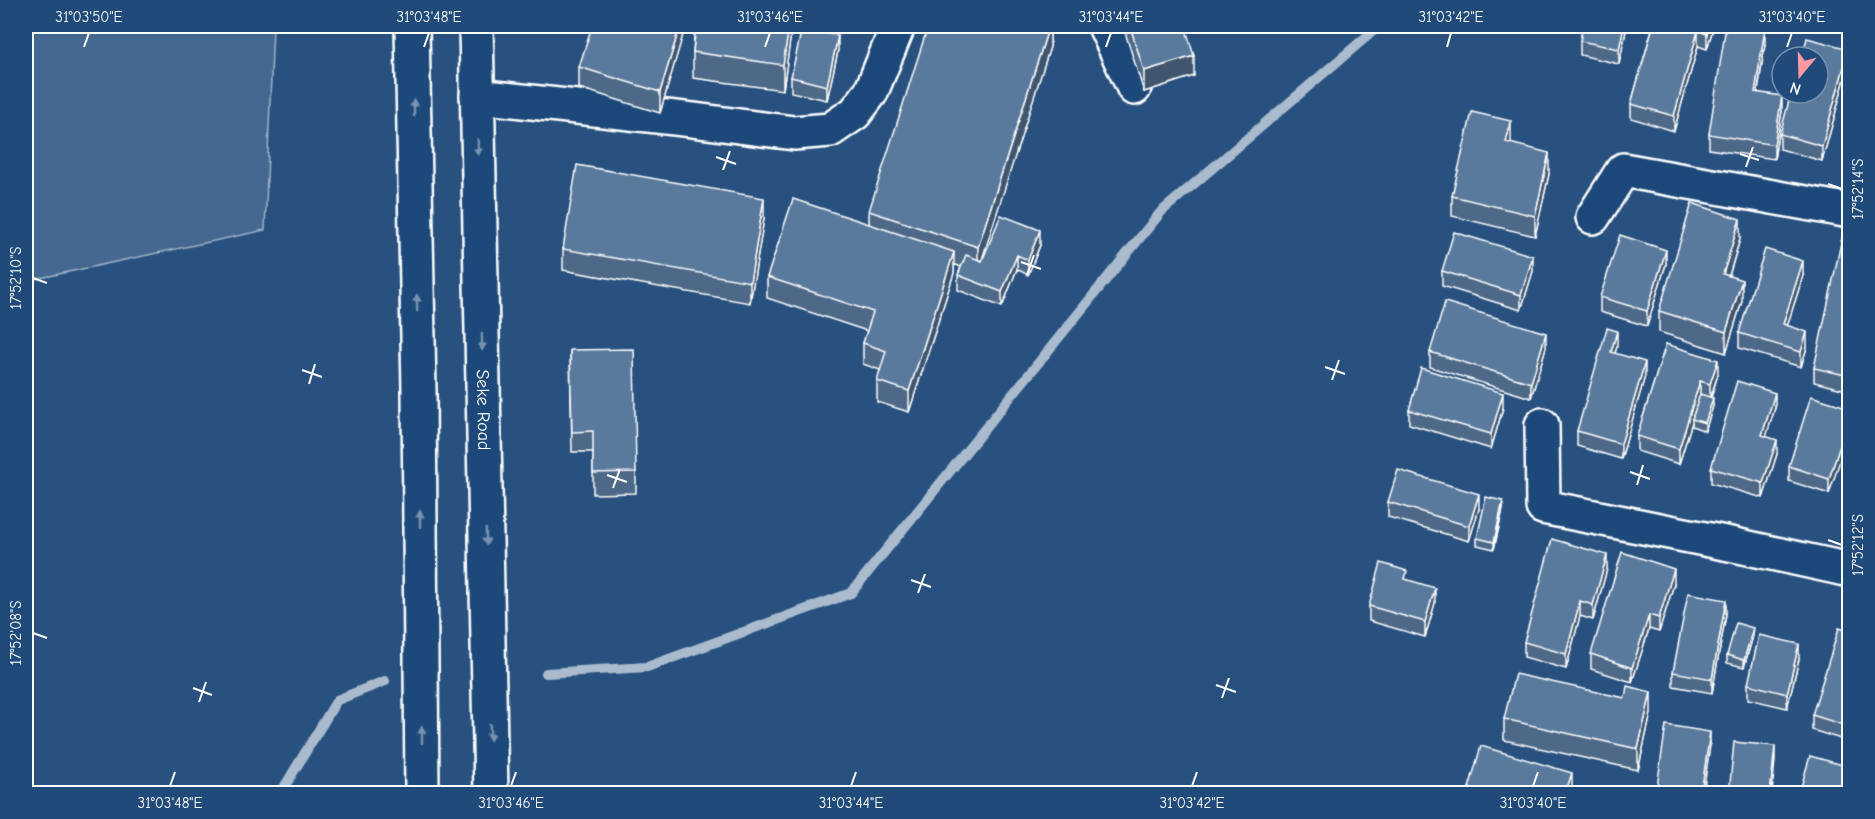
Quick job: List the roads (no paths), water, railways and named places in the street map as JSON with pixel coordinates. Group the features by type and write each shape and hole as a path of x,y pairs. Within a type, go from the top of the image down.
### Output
{"main road":[{"path":"412,26 419,379 422,794"},
{"name":"Seke Road","path":"476,26 491,794"},
{"path":"477,96 794,133 830,130 855,113 871,92 898,26"},
{"path":"1105,26 1134,88"},
{"path":"1593,217 1623,170 1850,211"},
{"path":"1542,425 1543,507 1850,570"}],"waterway":[{"path":"546,673 647,667 851,593 1161,212 1379,26"},
{"path":"280,794 337,700 385,681"}]}
